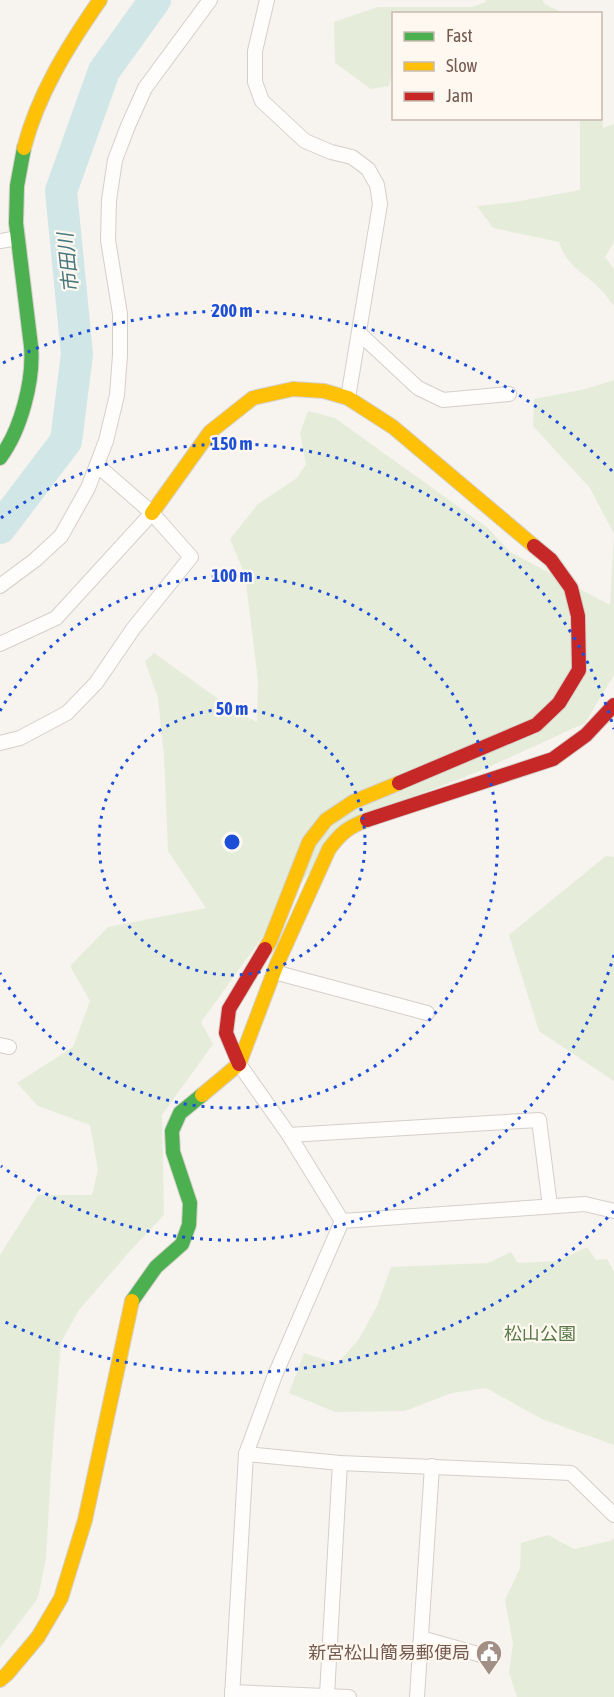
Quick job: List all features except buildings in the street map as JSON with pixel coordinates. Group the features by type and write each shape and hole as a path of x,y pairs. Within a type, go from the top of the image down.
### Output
{"street":[{"path":"0,458 6,451 19,421 31,358 18,238 17,186 25,147 45,91 65,51 100,0"},
{"path":"0,585 35,560 61,536 88,488 106,441 117,395 120,355 120,314 108,240 109,200 115,160 145,88 210,0"},
{"path":"267,0 255,51 255,82 262,101 305,141 331,152 352,157 368,169 377,184 380,204 348,398"},
{"path":"0,241 18,238"},
{"path":"359,333 418,388 443,400 509,394"},
{"path":"0,644 56,618 152,513 210,432 253,398 293,389 324,391 348,398 393,428 551,560 571,588 578,616 579,670 559,703 536,725 352,802 326,820 309,842 270,941 229,1009 225,1033 239,1064 289,1135 342,1221"},
{"path":"0,742 20,738 67,713 96,683 134,629 191,557 152,513 97,465"},
{"path":"0,1680 38,1637 61,1598 85,1520 132,1299 156,1267 182,1244 189,1225 190,1203 173,1152 172,1131 180,1113 239,1064 274,972 329,849 341,833 356,824 553,759 579,743 601,722 614,705"},
{"path":"274,972 427,1013"},
{"path":"289,1135 539,1120 550,1206"},
{"path":"342,1221 585,1204 614,1211"},
{"path":"342,1221 275,1375 246,1454 232,1695 350,1697"},
{"path":"246,1454 340,1463 571,1473 614,1515"},
{"path":"327,1695 340,1463"},
{"path":"417,1697 432,1466"},
{"path":"421,1638 492,1658"}],"green space":[{"path":"486,0 542,0 561,12 392,12 392,74 389,86 371,89 335,63 334,22 378,7 472,7"},
{"path":"602,117 603,128 614,124 614,242 605,257 614,269 614,306 595,284 572,265 559,242 493,228 477,206 515,202 580,190 580,120 602,120"},
{"path":"614,380 614,534 590,488 533,426 534,399 586,389"},
{"path":"308,411 335,418 488,528 510,552 610,605 614,534 614,675 585,723 482,770 344,824 201,1022 213,1044 162,1115 164,1215 79,1310 61,1342 46,1558 38,1598 0,1648 0,1255 38,1195 92,1195 98,1170 90,1125 38,1106 17,1083 73,1047 90,1001 70,966 108,927 206,908 168,851 164,756 158,698 145,661 154,653 238,713 257,722 258,681 245,575 230,539 258,504 297,478 306,464 300,433"},
{"path":"606,856 614,857 614,1081 539,1031 509,935"},
{"name":"松山公園","path":"587,1247 596,1260 607,1259 614,1272 614,1445 542,1419 486,1388 452,1393 405,1411 335,1412 289,1393 304,1353 337,1364 359,1339 377,1306 391,1267 488,1263 511,1252 518,1263 558,1261"},
{"path":"548,1535 574,1549 610,1541 614,1538 614,1697 517,1697 509,1672 513,1644 505,1600 520,1568 521,1543"}],"waterway":[{"name":"市田川","path":"0,528 66,441 77,354 61,191 104,71 155,0"}],"traffic: fast":[{"path":"0,458 20,419 30,374 31,346 16,223 17,186 24,148"},
{"path":"132,1301 156,1267 182,1244 189,1225 190,1203 173,1152 172,1131 180,1113 202,1095"}],"traffic: slow":[{"path":"24,148 37,109 55,71 100,0"},
{"path":"152,513 210,432 253,398 293,389 324,391 348,398 393,427 534,546"},
{"path":"265,949 309,842 326,820 353,802 399,783"},
{"path":"202,1095 239,1064 277,964 329,849 345,831 367,820"},
{"path":"0,1680 38,1637 61,1598 85,1520 132,1301"}],"traffic: jam":[{"path":"399,783 536,725 559,703 579,670 578,616 571,588 551,560 534,546"},
{"path":"367,820 553,759 586,735 614,705"},
{"path":"239,1064 226,1033 229,1009 265,949"}],"place":[{"name":"新宮松山簡易郵便局","path":"489,1676"}]}
